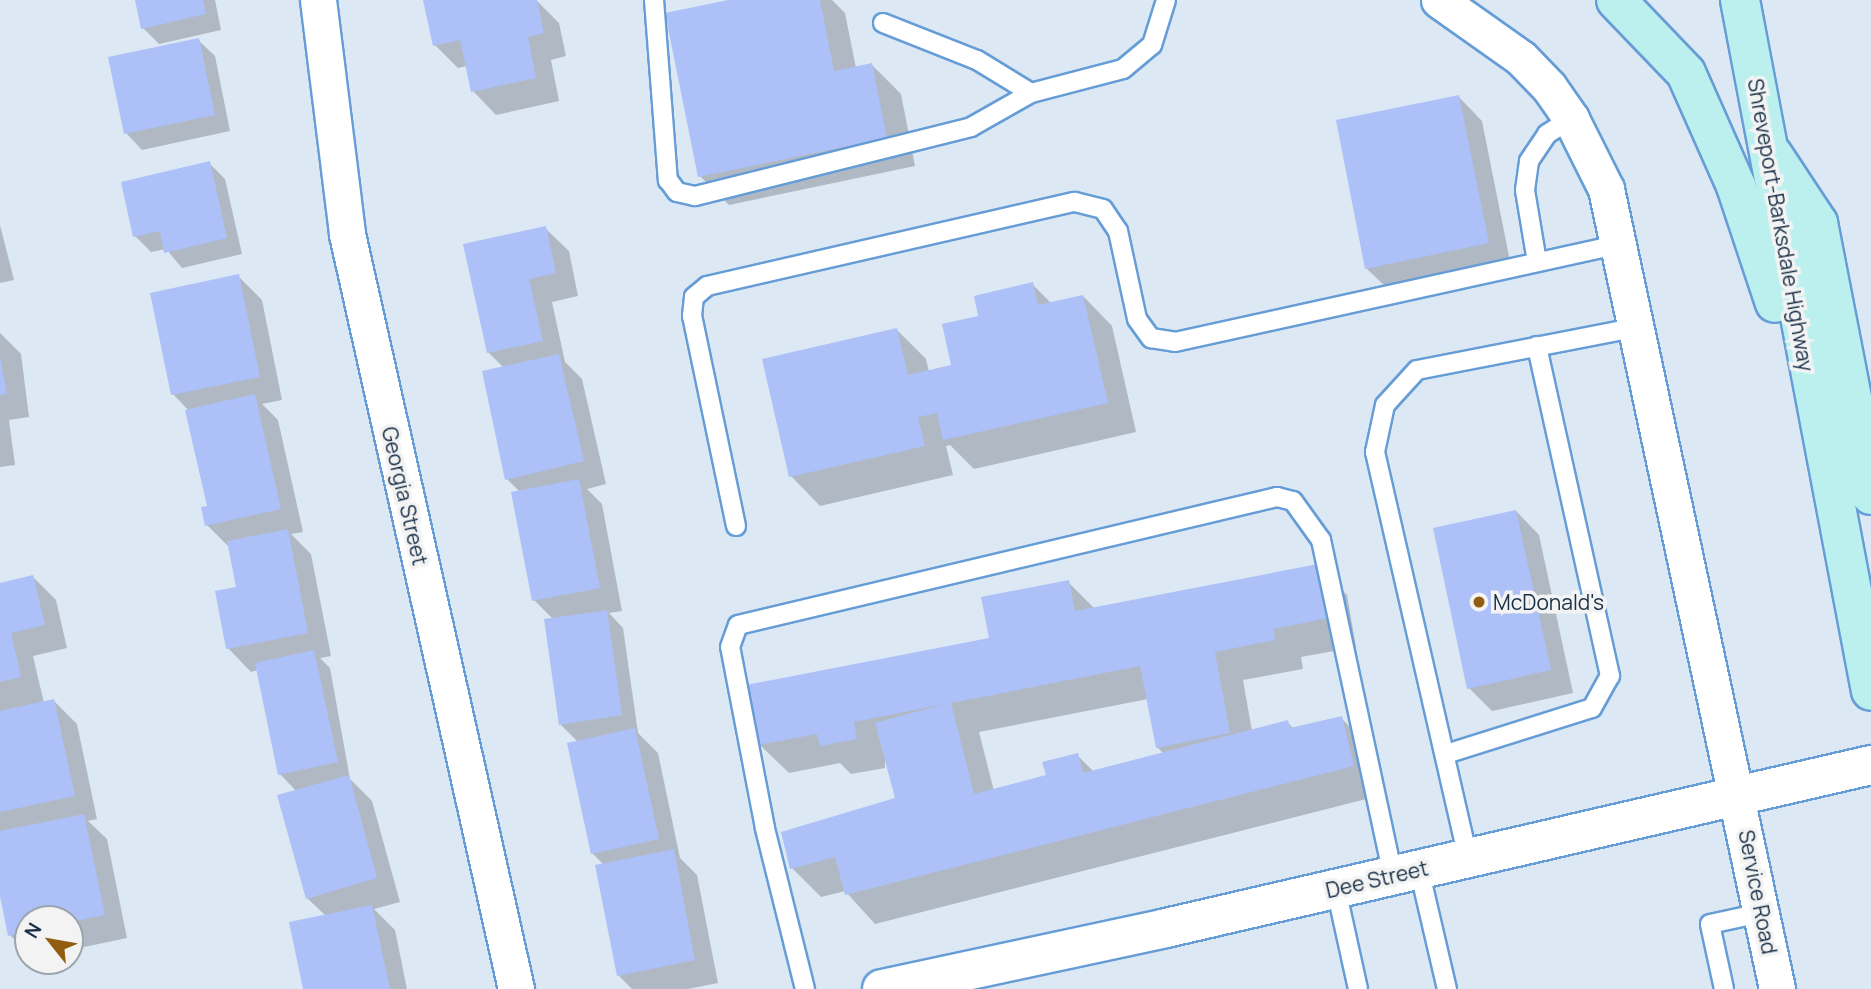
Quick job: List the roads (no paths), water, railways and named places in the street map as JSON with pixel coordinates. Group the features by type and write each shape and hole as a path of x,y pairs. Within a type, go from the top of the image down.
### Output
{"main road":[{"path":"1616,0 1686,73 1736,186 1823,449 1871,691"},
{"name":"Shreveport-Barksdale Highway","path":"1740,0 1764,142 1823,449"},
{"path":"1764,142 1818,223 1871,495"}],"street":[{"name":"Georgia Street","path":"318,0 347,234 516,989"},
{"name":"Service Road","path":"1439,0 1521,58 1571,119 1606,189 1621,244 1739,795 1777,989"},
{"name":"Dee Street","path":"882,989 979,979 1406,872 1871,765"}],"lane":[{"path":"654,0 668,180 677,192 695,196 971,127 1031,93 1123,69 1152,45 1166,0"},
{"path":"884,23 977,60 1031,93"},
{"path":"1537,262 1525,190 1529,161 1547,134 1571,119"},
{"path":"736,526 691,316 694,297 707,286 1075,202 1103,209 1118,231 1137,319 1152,338 1175,342 1621,244"},
{"path":"1468,858 1375,452 1385,405 1417,370 1638,327"},
{"path":"1446,754 1592,708 1610,676 1602,630 1537,346"},
{"path":"805,989 765,828 730,648 738,625 1277,497 1293,500 1321,540 1406,872 1447,989"},
{"path":"1336,889 1358,989"},
{"path":"1724,989 1710,924 1762,913"}],"place":[{"name":"McDonald's","path":"1479,602"}]}
